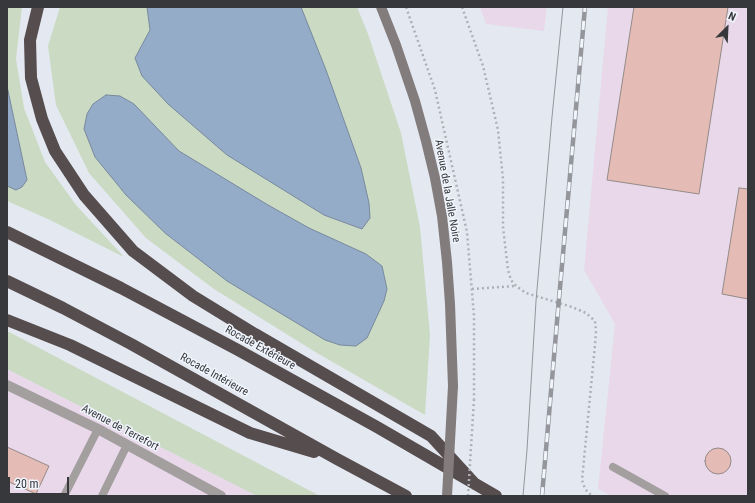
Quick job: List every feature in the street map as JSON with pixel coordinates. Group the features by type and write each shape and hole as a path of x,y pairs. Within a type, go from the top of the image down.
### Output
{"highway":[{"path":"38,7 30,40 31,78 42,119 55,151 84,195 133,250 193,296 255,334 431,436 475,484"},
{"name":"Rocade Extérieure","path":"7,232 121,288 238,350 377,427 496,496"},
{"name":"Rocade Intérieure","path":"7,280 131,344 406,496"},
{"path":"7,320 70,345 250,433 337,459"}],"main road":[{"name":"Avenue de la Jalle Noire","path":"381,7 396,44 415,101 435,178 442,216 451,311 453,386 447,496"}],"street":[{"name":"Avenue de Terrefort","path":"7,385 98,429 221,496"}],"lane":[{"path":"64,496 98,429"},
{"path":"102,496 127,445"},
{"path":"613,467 665,496"}],"path":[{"path":"462,7 483,66 498,130 504,179 503,227 508,270 512,280 516,286 526,293 572,307 586,313 594,321 596,331 595,345 582,480 585,489 592,496"},
{"path":"472,289 516,286"},
{"path":"468,496 474,399"}],"shaded area":[{"path":"480,7 547,7 544,31 486,24"},
{"path":"608,7 748,7 748,496 612,496 598,489 615,324 584,270"},
{"path":"7,369 257,496 7,496"}],"green space":[{"path":"7,7 22,7 16,59 24,108 45,162 76,205 124,257 48,219 7,201"},
{"path":"60,7 357,7 368,34 401,133 420,227 430,335 425,415 317,353 214,289 146,238 89,173 56,105 48,46"},
{"path":"7,332 320,496 257,496 7,369"}],"water":[{"path":"147,7 301,7 326,70 361,168 369,203 370,218 362,229 324,215 227,155 168,104 142,76 135,58 150,30"},
{"path":"7,86 27,180 22,187 16,190 7,186"},
{"path":"106,95 120,96 134,104 179,151 268,205 309,228 366,254 382,266 387,289 384,301 367,338 356,346 340,345 325,340 227,281 165,233 126,195 95,157 84,129 87,114 93,104"}],"building":[{"path":"634,7 728,7 699,194 607,180"},
{"path":"739,188 748,189 748,299 722,294"},
{"path":"7,447 49,466 36,494 7,481"},
{"path":"718,448 727,452 731,461 727,470 718,474 709,470 705,461 709,452"}],"tram line":[{"path":"523,496 536,301 563,7"}],"railway":[{"path":"542,496 585,7"}]}
